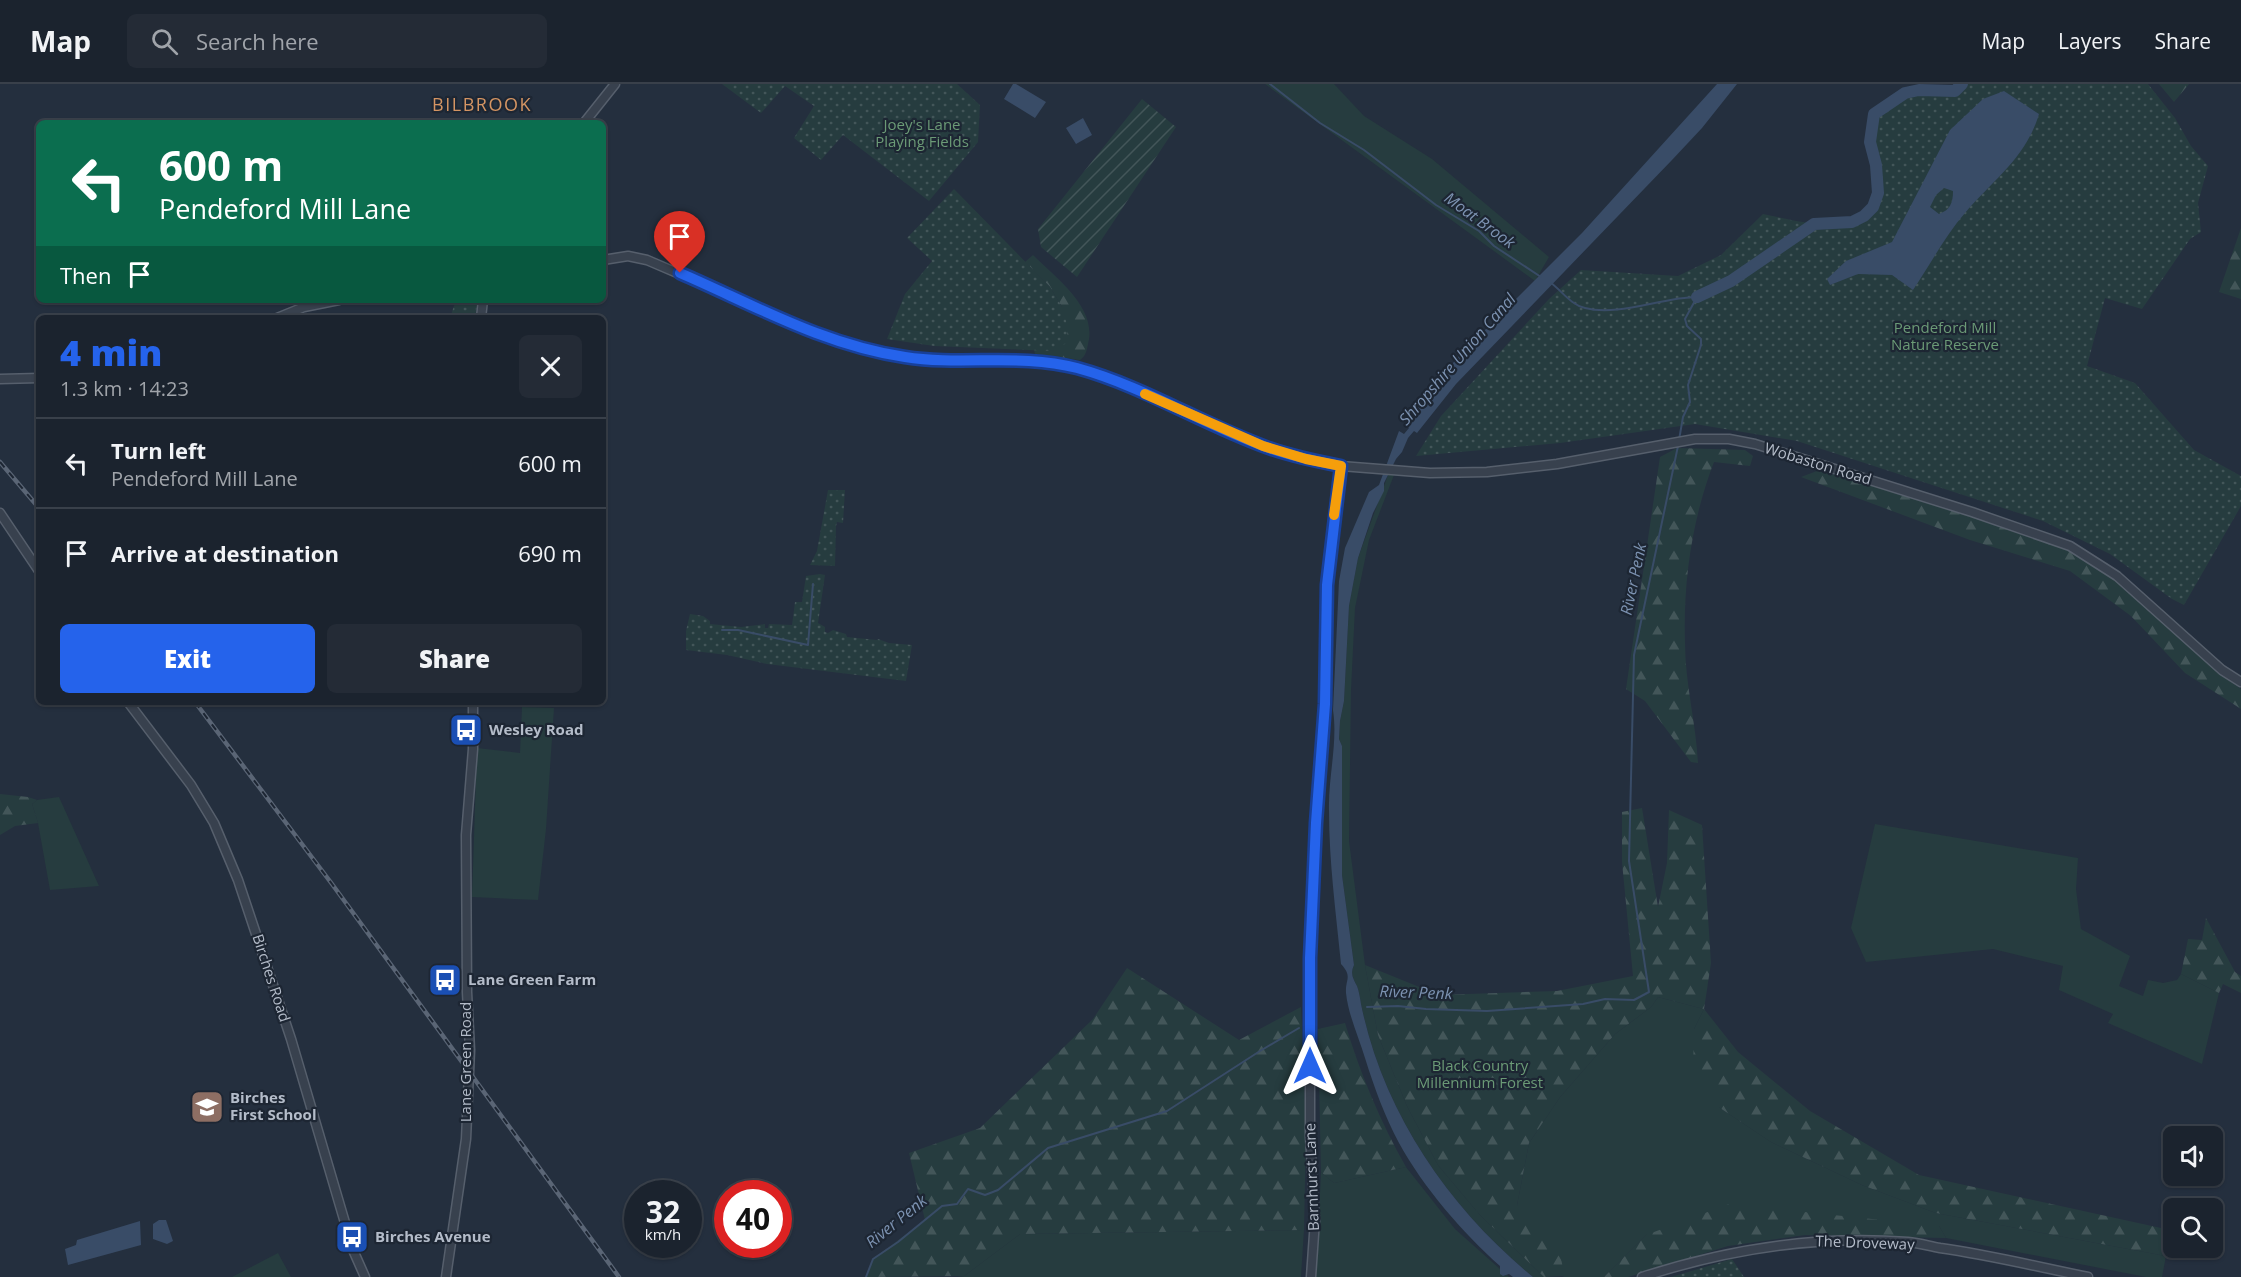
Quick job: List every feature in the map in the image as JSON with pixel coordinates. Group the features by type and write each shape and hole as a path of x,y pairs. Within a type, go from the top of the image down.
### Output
{"street":[{"path":"586,120 615,84"},
{"name":"Wobaston Road","path":"606,260 628,256 647,260 799,327 838,342 877,352 946,361 1036,361 1087,371 1263,446 1306,459 1341,466 1376,470 1467,473 1557,464 1695,439 1729,439 1755,444 1972,512 2070,546 2117,576 2222,670 2241,682"},
{"path":"284,315 304,307 324,303"},
{"path":"0,379 36,378"},
{"name":"Barnhurst Lane","path":"1311,1277 1314,1220 1310,1136 1310,958 1316,823 1325,704 1327,585 1341,466"},
{"path":"0,513 36,567"},
{"name":"Birches Road","path":"130,705 191,785 214,823 238,880 291,1039 353,1250 365,1277"},
{"name":"Lane Green Road","path":"446,1277 466,1139 468,1095 466,834 473,749 473,705"},
{"name":"The Droveway","path":"1642,1277 1682,1264 1781,1244 1828,1240 1910,1242 1971,1252 2088,1277"}],"green space":[{"name":"Joey's Lane Playing Fields","path":"722,84 957,84 980,105 978,142 929,201 843,135 821,160 794,138 814,106 785,86 761,113"},
{"path":"1265,84 1334,84 1364,116 1432,159 1549,257 1535,281"},
{"name":"Pendeford Mill Nature Reserve","path":"1962,84 2148,84 2175,118 2191,146 2208,166 2198,203 2201,232 2190,239 2142,309 2105,298 2087,366 2135,383 2194,450 2241,476 2241,506 2184,605 2172,599 2110,554 2043,521 1797,441 1695,424 1560,443 1416,456 1441,416 1549,299 1581,270 1678,276 1721,255 1763,214 1824,224 1843,224 1859,219 1871,208 1877,191 1871,133 1874,114 1905,93 1919,90 1955,91"},
{"path":"2159,84 2189,84 2174,102"},
{"path":"1142,99 1176,127 1077,277 1041,247 1038,229"},
{"path":"954,189 1050,287 1062,307 1068,328 1066,343 1055,351 934,346 887,339 905,294 932,261 907,238"},
{"path":"2241,228 2241,299 2219,292"},
{"path":"1033,255 1071,292 1085,315 1089,327 1089,339 1085,354 1080,360 1035,354 1034,349 1055,351 1062,307 1050,287 1025,262"},
{"path":"455,303 477,303 475,315 451,315"},
{"path":"1677,448 1745,450 1753,456 1750,466 1714,462 1700,506 1690,551 1687,574 1685,658 1698,763 1691,762 1645,701 1626,689 1660,457"},
{"path":"1817,471 1845,477 1973,516 2069,550 2115,580 2220,674 2241,689 2241,709 2185,673 2131,616 2070,571 1970,540 1801,477"},
{"path":"1388,475 1394,475 1369,540 1355,608 1351,690 1349,841 1365,965 1378,1035 1407,1106 1438,1165 1480,1215 1544,1277 1533,1277 1502,1250 1473,1220 1423,1155 1385,1082 1371,1044 1358,990 1352,976 1354,965 1342,875 1340,721 1344,701 1349,606 1358,558"},
{"path":"828,490 845,490 843,523 837,522 836,526 835,566 810,565 817,551"},
{"path":"825,575 818,623 825,627 825,632 833,630 846,634 847,637 878,639 889,643 912,645 906,681 767,664 727,655 686,650 686,631 690,614 703,616 710,621 710,624 741,627 765,624 765,628 768,628 769,624 792,625 795,602 802,602 806,576"},
{"path":"522,707 554,708 546,829 538,900 472,897 477,748 520,753"},
{"path":"0,794 37,800 32,804 38,823 15,826 0,835"},
{"path":"59,797 99,886 50,890 38,823 32,804 37,800"},
{"name":"Black Country Millennium Forest","path":"1642,808 1658,907 1667,863 1669,810 1702,825 1711,963 1704,1009 1658,997 1651,1007 1615,1034 1560,1097 1529,1143 1517,1205 1551,1234 1559,1251 1564,1276 1544,1277 1480,1215 1438,1165 1407,1106 1378,1035 1365,965 1439,995 1557,991 1633,976 1622,862 1622,812"},
{"path":"1875,824 2078,858 2076,889 2081,929 2130,956 2119,986 2143,996 2148,980 2163,983 2177,980 2181,974 2219,993 2202,1064 2108,1023 2113,1014 2059,990 2063,966 1993,949 1866,962 1851,928"},
{"path":"2206,918 2235,972 2241,976 2241,993 2223,984 2219,993 2181,974 2188,939 2202,940"},
{"path":"1127,968 1239,1040 1301,1007 1306,1129 1304,1230 1020,1234 964,1276 866,1277 873,1259 925,1220 909,1153 980,1128 1093,1019"},
{"path":"1658,997 1704,1009 1694,1029 1720,1108 1771,1142 1862,1185 1936,1213 2163,1255 2163,1258 2166,1258 2162,1277 2146,1277 1946,1238 1939,1226 1646,1235 1604,1277 1562,1277 1564,1276 1517,1205 1529,1143 1560,1097 1615,1034 1651,1007"},
{"path":"1704,1009 1738,1052 1810,1111 1919,1175 2163,1228 2163,1255 1936,1213 1862,1185 1771,1142 1720,1108 1693,1069 1694,1029"},
{"path":"1345,1023 1371,1096 1406,1167 1334,1183 1321,1172 1318,1029"},
{"path":"1406,1167 1455,1229 1500,1269 1503,1276 1509,1277 1316,1277 1321,1172 1334,1183"},
{"path":"1729,1204 1939,1226 1946,1238 1805,1235 1728,1246 1628,1277 1604,1277 1646,1235"},
{"path":"1304,1230 1301,1277 957,1277 964,1276 1020,1234"},
{"path":"278,1253 291,1277 232,1277"},
{"path":"1732,1259 1744,1277 1671,1277"}],"water":[{"path":"1013,84 1046,102 1035,118 1004,99"},
{"name":"Shropshire Union Canal","path":"1717,84 1737,84 1702,128 1456,384 1417,433 1414,431 1408,438 1384,483 1384,491 1373,513 1358,558 1349,606 1344,701 1339,739 1342,746 1342,875 1354,965 1352,976 1358,990 1371,1044 1385,1082 1423,1155 1473,1220 1533,1277 1513,1277 1509,1274 1503,1276 1500,1274 1500,1266 1458,1224 1432,1193 1399,1143 1376,1091 1349,1009 1346,993 1348,975 1341,964 1329,830 1339,581 1345,548 1369,492 1379,485 1399,431 1404,434 1409,428 1405,424 1457,358 1582,233"},
{"path":"2004,91 2039,114 2033,130 2017,156 1958,222 1913,290 1892,275 1858,274 1830,285 1827,279 1846,261 1892,242 1950,130 1983,99","holes":["1944,188 1953,191 1951,202 1946,210 1939,214 1930,207 1936,195"]},
{"path":"1083,118 1092,135 1076,144 1066,128"},
{"path":"159,1220 166,1220 173,1241 167,1244 153,1239 153,1224"},
{"path":"140,1221 141,1245 68,1265 65,1249 76,1245 77,1240"}],"waterway":[{"name":"Moat Brook","path":"1270,84 1320,123 1364,150 1436,205 1479,231 1494,246 1541,277"},
{"name":"River Penk","path":"1697,297 1731,281 1814,224 1852,222 1864,216 1873,207 1878,193 1876,165 1870,142 1874,114 1905,93 1919,90 1955,91 1962,84"},
{"name":"Moat Brook","path":"1551,283 1575,304 1598,310 1612,310 1697,297"},
{"name":"River Penk","path":"1679,440 1683,417 1690,402 1688,385 1701,345 1701,339 1687,326 1685,319 1697,297"},
{"name":"River Penk","path":"1367,1007 1398,1006 1487,1011 1583,1004 1605,999 1634,1000 1649,992 1629,861 1634,655 1678,446"},
{"path":"722,630 738,630 808,645 813,584"},
{"name":"River Penk","path":"866,1277 873,1259 942,1206 957,1204 968,1189 985,1195 998,1190 1048,1148 1167,1111 1299,1028"}],"railway":[{"path":"0,462 36,504"},
{"path":"197,705 332,884 619,1277"}],"slow traffic":[{"path":"1145,394 1263,446 1306,459 1341,466 1334,515"}],"place":[{"name":"Wesley Road","path":"466,730"},
{"name":"Lane Green Farm","path":"445,980"},
{"name":"Birches First School","path":"207,1107"},
{"name":"Birches Avenue","path":"352,1237"}],"district":[{"name":"BILBROOK","path":"482,105"}],"route":[{"path":"680,273 799,327 838,342 877,352 927,360 1029,360 1074,368 1105,377 1263,446 1306,459 1341,466 1327,585 1325,704 1316,823 1310,958 1310,1066"}]}
